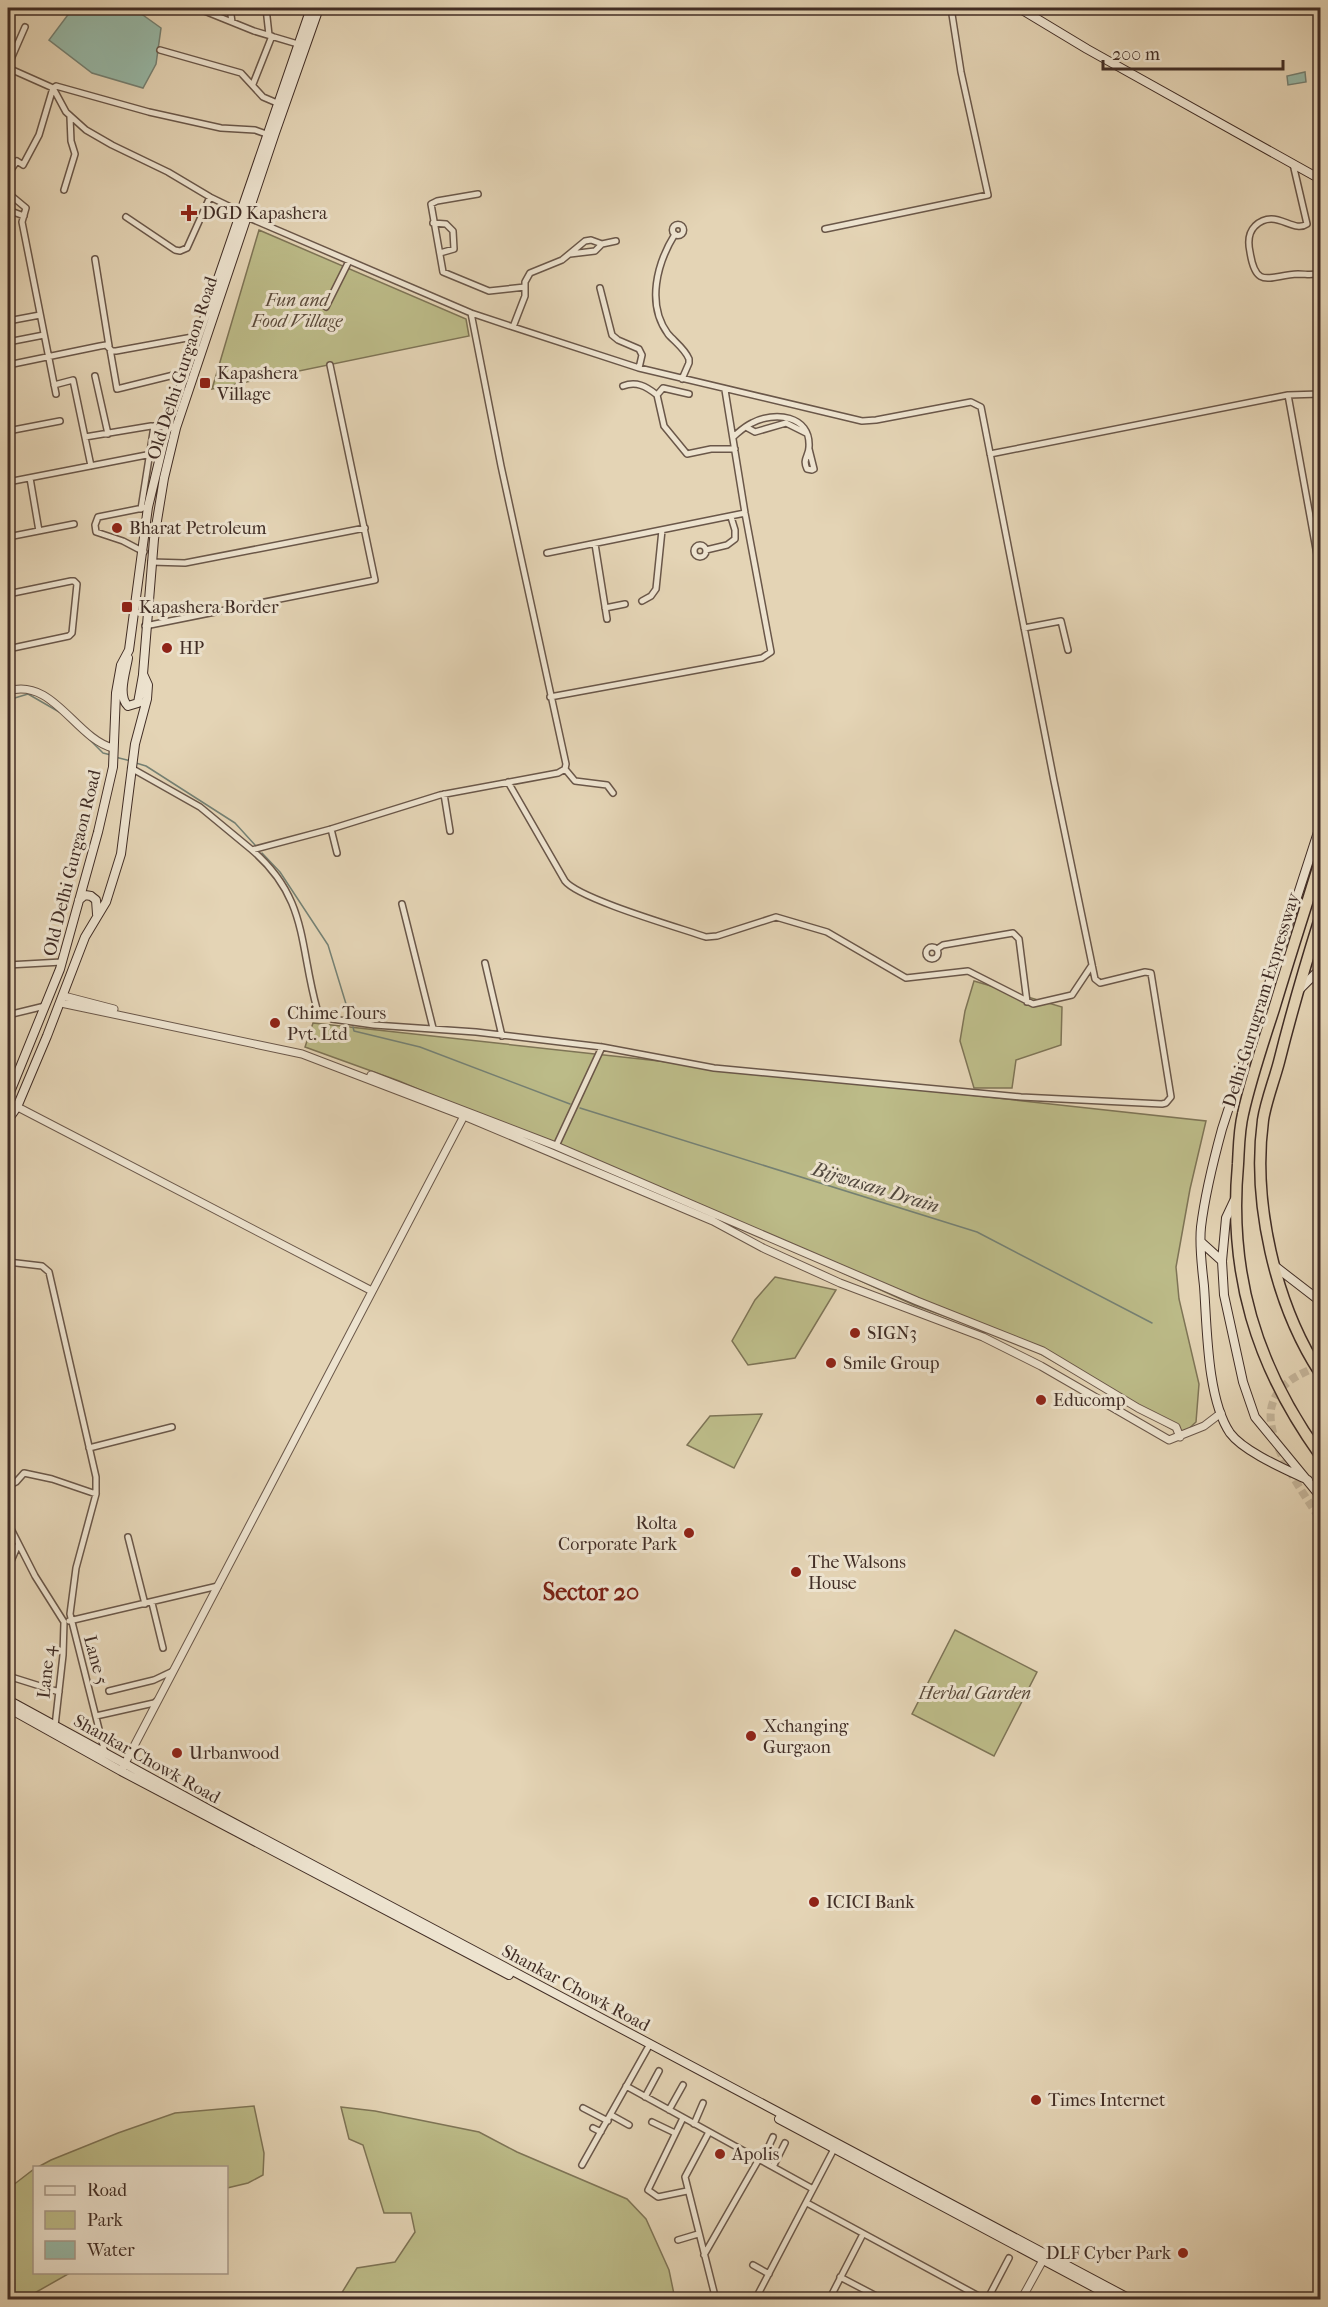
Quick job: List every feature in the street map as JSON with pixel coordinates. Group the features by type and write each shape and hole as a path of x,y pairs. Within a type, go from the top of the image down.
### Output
{"highway":[{"name":"Delhi-Gurugram Expressway","path":"1320,861 1242,1116 1235,1200 1240,1275 1246,1304 1259,1340 1295,1420 1320,1455"},
{"name":"Delhi-Gurugram Expressway","path":"1320,918 1297,992 1263,1119 1261,1176 1268,1241 1287,1311 1320,1373"}],"main road":[{"name":"Old Delhi Gurgaon Road","path":"8,1097 10,1086 62,963 98,832 113,767 116,693 121,665 129,650 144,552 145,508 162,452 302,46 311,8"},
{"name":"Old Delhi Gurgaon Road","path":"270,135 277,103 320,8"},
{"path":"1019,8 1087,49 1320,179"},
{"name":"Old Delhi Gurgaon Road","path":"8,1120 17,1107 85,937 106,902 121,854 132,763 138,728 147,699 148,685 143,674 145,626 151,561 172,427 198,336 244,215"},
{"path":"129,650 122,696 123,702 128,706 138,704 143,674"},
{"path":"1308,1480 1279,1467 1249,1449 1231,1434 1221,1413 1209,1358 1201,1242 1208,1178 1222,1129 1320,826"},
{"path":"79,900 85,895 91,896 98,906 97,917"},
{"path":"1297,992 1319,970 1320,965"},
{"path":"1235,1200 1226,1218 1222,1261 1224,1295 1243,1382 1255,1417 1320,1496"},
{"path":"1201,1242 1222,1261"},
{"path":"1276,1267 1320,1301"},
{"name":"Shankar Chowk Road","path":"8,1700 106,1755 123,1768"},
{"name":"Shankar Chowk Road","path":"8,1708 1132,2300"},
{"name":"Shankar Chowk Road","path":"649,2046 834,2149 1118,2300"}],"street":[{"path":"197,8 302,46"},
{"path":"230,8 232,22"},
{"path":"253,84 271,36 266,8"},
{"path":"825,229 988,195 951,8"},
{"path":"25,27 8,67 53,88 70,117 81,127 244,215 471,313 639,368 862,421 971,402 977,403 983,411 1092,965 1097,982 1145,972 1154,976 1160,1038 1171,1097 1166,1103 1145,1105 1076,1101 714,1068 602,1047 332,1019 317,1009 294,903 274,870 200,807 132,763"},
{"path":"160,50 241,74 263,97 277,103"},
{"path":"53,88 61,86 127,106 221,128 248,129 270,135"},
{"path":"8,174 17,161 24,165 39,135 53,88"},
{"path":"64,190 75,154 71,141 70,117"},
{"path":"1293,164 1307,224 1301,226 1273,218 1260,222 1252,229 1250,236 1252,264 1257,275 1263,279 1299,274 1310,276 1320,273"},
{"path":"8,193 26,206 22,222 56,394"},
{"path":"478,194 434,202 430,207 443,272 489,291 525,287"},
{"path":"126,217 180,251 188,248 210,197"},
{"path":"8,210 24,216"},
{"path":"434,223 446,224 453,231 454,249 440,253"},
{"path":"675,234 661,262 656,292 659,314 665,329 688,355 689,363 682,379"},
{"path":"513,327 525,296 526,279 532,271 557,262 588,240 602,244 616,241"},
{"path":"570,254 595,251 602,244"},
{"path":"94,259 117,389 186,372"},
{"path":"327,307 349,261"},
{"path":"600,288 612,335 639,349 642,355 639,368"},
{"path":"471,313 501,466 566,764 565,769 575,781 607,785 613,793"},
{"path":"8,321 40,315"},
{"path":"8,342 44,335"},
{"path":"8,365 99,346 116,351 198,336"},
{"path":"145,626 373,582 376,577 330,365"},
{"path":"95,376 108,434"},
{"path":"54,385 73,380 91,466"},
{"path":"623,386 642,385 657,395 663,423 687,454 711,449 735,449"},
{"path":"657,395 663,388 689,394"},
{"path":"550,697 767,656 772,647 745,513 725,390"},
{"path":"990,454 1288,395 1320,394"},
{"path":"1288,395 1320,571"},
{"path":"733,437 746,427 765,418 782,417 801,423 806,433 809,449"},
{"path":"8,431 60,421"},
{"path":"746,427 755,432 786,423 806,433"},
{"path":"144,552 123,540 96,532 94,529 98,517 145,508 149,454 154,426"},
{"path":"85,437 154,426 172,427"},
{"path":"8,482 162,452"},
{"path":"30,478 39,531"},
{"path":"547,553 745,513"},
{"path":"706,550 727,545 735,539 736,533 731,517"},
{"path":"8,537 74,524"},
{"path":"151,561 185,563 365,528"},
{"path":"642,601 656,589 662,531"},
{"path":"595,544 607,620"},
{"path":"8,594 71,581 77,584 72,633 69,636 8,650"},
{"path":"605,608 625,604"},
{"path":"1024,628 1061,621 1068,650"},
{"path":"8,691 21,687 34,690 78,722 100,744 113,753"},
{"path":"252,850 331,829 444,794 558,773 565,769"},
{"path":"508,782 565,881 577,891 630,912 706,937 717,936 769,918 783,919 827,932 906,978 968,971 1028,1002 1039,1004 1072,995 1092,965"},
{"path":"444,794 450,831"},
{"path":"331,829 337,853"},
{"path":"402,904 433,1028"},
{"path":"937,949 943,945 1013,933 1019,939 1028,1002"},
{"path":"8,965 62,963"},
{"path":"485,963 502,1036"},
{"path":"62,999 296,1047 465,1114 713,1221 763,1248 840,1283 983,1337 1041,1366 1169,1440 1204,1426 1221,1413"},
{"path":"8,1014 45,1006"},
{"path":"556,1146 602,1047"},
{"path":"8,1102 372,1291"},
{"path":"465,1114 556,1146 917,1300 1043,1351 1138,1408 1171,1424 1179,1430 1180,1437"},
{"path":"123,1768 465,1114"},
{"path":"8,1262 42,1266 49,1272 96,1477 96,1494 52,1479 24,1473 16,1482 8,1486"},
{"path":"89,1448 172,1427"},
{"name":"Lane 4","path":"55,1726 64,1638 76,1568 96,1494"},
{"name":"Lane 5","path":"8,1523 35,1576 67,1621 106,1755"},
{"path":"128,1537 145,1604"},
{"path":"8,1568 18,1545"},
{"path":"67,1621 218,1586"},
{"path":"152,1603 163,1648"},
{"path":"109,1691 154,1680 173,1671"},
{"path":"8,1676 59,1692"},
{"path":"96,1716 154,1703 158,1700"},
{"path":"582,2165 649,2046"},
{"path":"645,2097 659,2070"},
{"path":"669,2110 683,2085"},
{"path":"627,2086 813,2189"},
{"path":"694,2124 703,2103"},
{"path":"583,2108 629,2125"},
{"path":"683,2118 648,2190 649,2193 658,2197 687,2191"},
{"path":"652,2122 675,2133"},
{"path":"593,2128 601,2132"},
{"path":"709,2132 685,2173 687,2191 716,2300"},
{"path":"704,2255 773,2137"},
{"path":"773,2167 785,2143"},
{"path":"755,2300 834,2149"},
{"path":"807,2203 986,2300 1009,2258"},
{"path":"678,2240 698,2234"},
{"path":"829,2300 863,2234"},
{"path":"1021,2300 1043,2260"},
{"path":"753,2265 769,2274"},
{"path":"840,2277 884,2300"}],"green space":[{"name":"Fun and Food Village","path":"259,230 466,319 469,336 212,389"},
{"path":"974,981 1062,1007 1061,1045 1016,1060 1012,1088 974,1088 960,1041 965,1011"},
{"path":"313,1023 1206,1121 1190,1189 1176,1267 1179,1299 1199,1384 1196,1422 1182,1435 1025,1345 914,1305 726,1220 399,1081 305,1047"},
{"path":"775,1277 836,1290 795,1358 748,1365 732,1341 755,1300"},
{"path":"762,1414 734,1468 687,1445 710,1416"},
{"name":"Herbal Garden","path":"955,1630 1037,1672 994,1756 912,1714"},
{"path":"254,2106 264,2153 263,2175 248,2183 228,2188 228,2166 40,2166 118,2133 175,2113"},
{"path":"341,2107 375,2111 479,2132 517,2152 627,2199 646,2219 669,2270 675,2299 455,2300 454,2294 428,2300 338,2299 357,2268 395,2262 415,2232 411,2213 384,2213 363,2145 349,2139"},
{"path":"33,2170 33,2274 68,2274 24,2299 8,2299 8,2189"}],"water":[{"path":"73,8 133,8 161,28 156,64 143,88 92,73 49,40"},
{"path":"1305,72 1306,82 1288,85 1287,76"}],"waterway":[{"name":"Bijwasan Drain","path":"8,700 28,694 61,713"},
{"name":"Bijwasan Drain","path":"89,739 103,753 111,755"},
{"name":"Bijwasan Drain","path":"115,757 131,761"},
{"name":"Bijwasan Drain","path":"136,763 146,766 235,823 255,845"},
{"name":"Bijwasan Drain","path":"262,853 280,872 328,945 350,1017"},
{"name":"Bijwasan Drain","path":"353,1027 354,1031 420,1047 570,1104"},
{"name":"Bijwasan Drain","path":"580,1108 977,1232 1152,1323"}],"tunnel":[{"path":"1319,1366 1292,1379 1281,1389 1273,1402 1271,1415 1272,1430 1285,1463 1320,1519"}],"place":[{"name":"DGD Kapashera","path":"189,213"},
{"name":"Kapashera Village","path":"205,383"},
{"name":"Bharat Petroleum","path":"117,528"},
{"name":"Kapashera Border","path":"127,607"},
{"name":"HP","path":"167,648"},
{"name":"Chime Tours Pvt. Ltd","path":"275,1023"},
{"name":"SIGN3","path":"855,1333"},
{"name":"Smile Group","path":"831,1363"},
{"name":"Educomp","path":"1041,1400"},
{"name":"Rolta Corporate Park","path":"689,1533"},
{"name":"The Walsons House","path":"796,1572"},
{"name":"Xchanging Gurgaon","path":"751,1736"},
{"name":"Urbanwood","path":"177,1753"},
{"name":"ICICI Bank","path":"814,1902"},
{"name":"Times Internet","path":"1036,2100"},
{"name":"Apolis","path":"720,2154"},
{"name":"DLF Cyber Park","path":"1183,2253"}],"district":[{"name":"Sector 20","path":"591,1592"}]}
